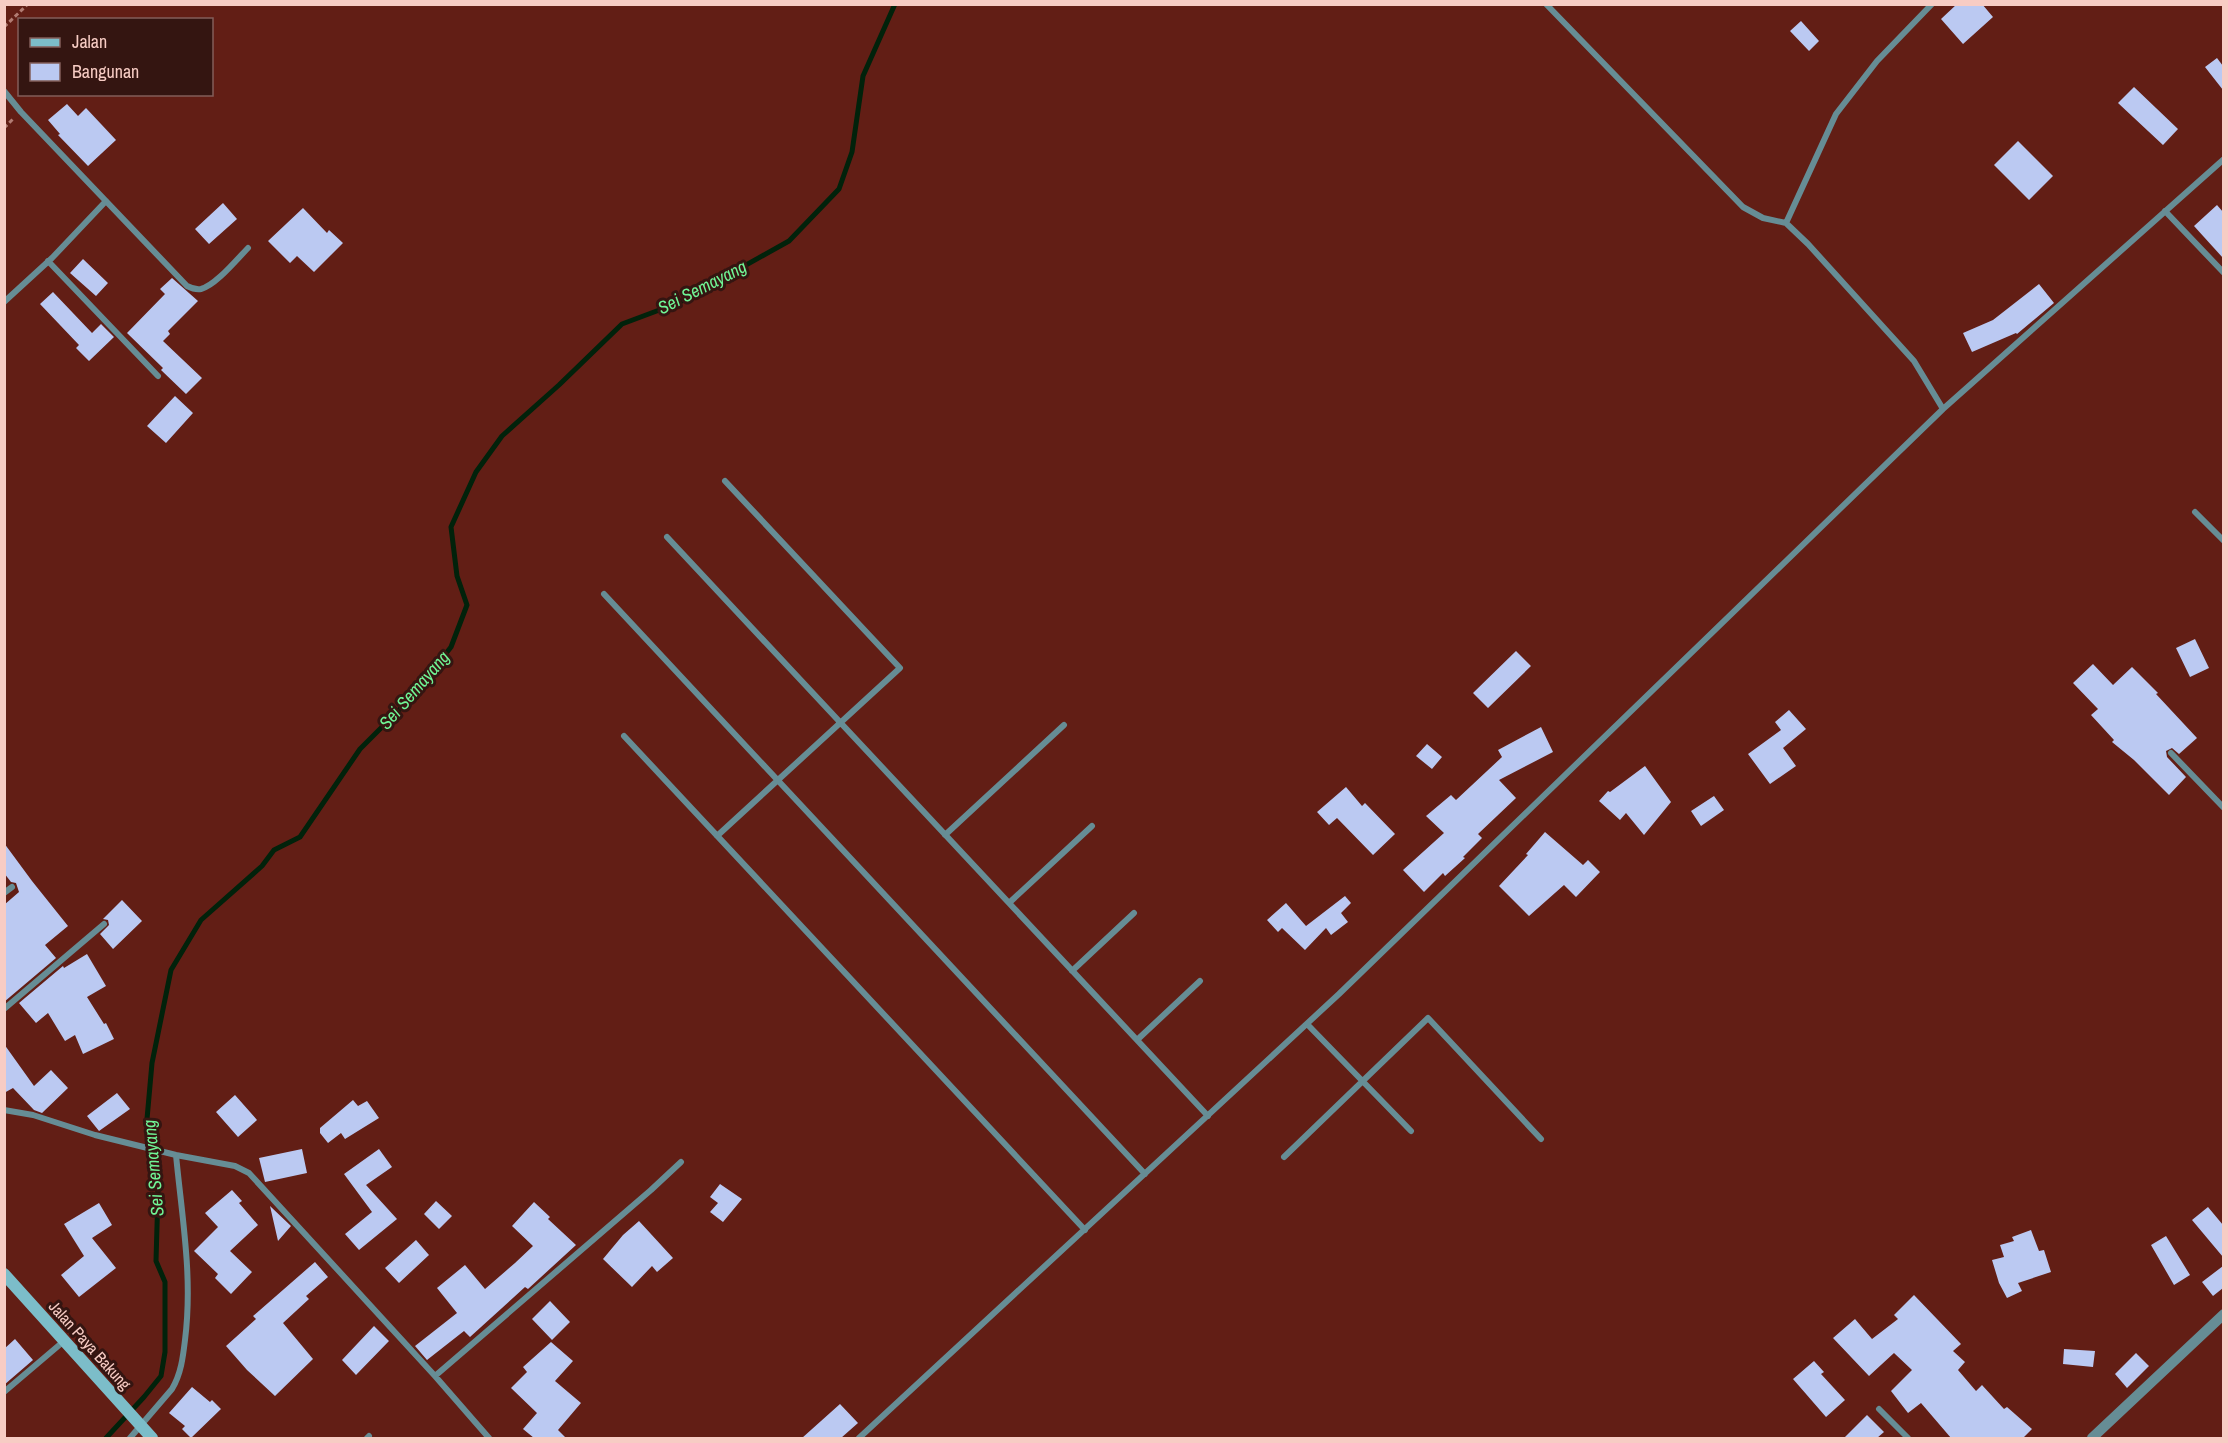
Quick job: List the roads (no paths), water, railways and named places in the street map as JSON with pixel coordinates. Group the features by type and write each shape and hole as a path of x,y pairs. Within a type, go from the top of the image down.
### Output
{"main road":[{"name":"Jalan Paya Bakung","path":"4,1274 152,1438"}],"street":[{"path":"1546,4 1743,207 1763,218 1786,223 1808,244 1914,361 1943,409"},
{"path":"1786,223 1836,114 1877,61 1932,4"},
{"path":"4,91 21,112 187,286 196,290 203,289 217,279 248,248"},
{"path":"859,1438 1307,1023 1952,400 2223,159"},
{"path":"4,302 48,261 106,201"},
{"path":"2165,211 2223,273"},
{"path":"48,261 158,376"},
{"path":"717,836 900,668 725,481"},
{"path":"2196,512 2223,541"},
{"path":"667,537 1208,1116"},
{"path":"604,594 1145,1174"},
{"path":"945,835 1064,725"},
{"path":"624,736 1085,1230"},
{"path":"2171,753 2223,808"},
{"path":"1009,903 1092,826"},
{"path":"4,893 12,887"},
{"path":"1072,971 1134,913"},
{"path":"4,1009 104,924"},
{"path":"1137,1040 1200,981"},
{"path":"1284,1157 1428,1018 1541,1139"},
{"path":"1307,1023 1411,1131"},
{"path":"4,1110 33,1114 95,1135 176,1155 236,1166 249,1173 489,1438"},
{"path":"130,1438 137,1422 177,1380 184,1350 189,1282 176,1155"},
{"path":"435,1376 681,1162"},
{"path":"2092,1438 2223,1314"},
{"path":"4,1392 64,1341"},
{"path":"1878,1408 1908,1438"}],"waterway":[{"name":"Sei Semayang","path":"106,1438 161,1376 165,1352 165,1282 156,1261 158,1192 147,1119 152,1063 171,970 201,920 262,866 274,850 300,837 360,749 412,697 451,647 467,605 457,576 451,527 476,472 502,436 622,324 678,303 789,241 839,189 852,152 863,76 895,4"}]}
